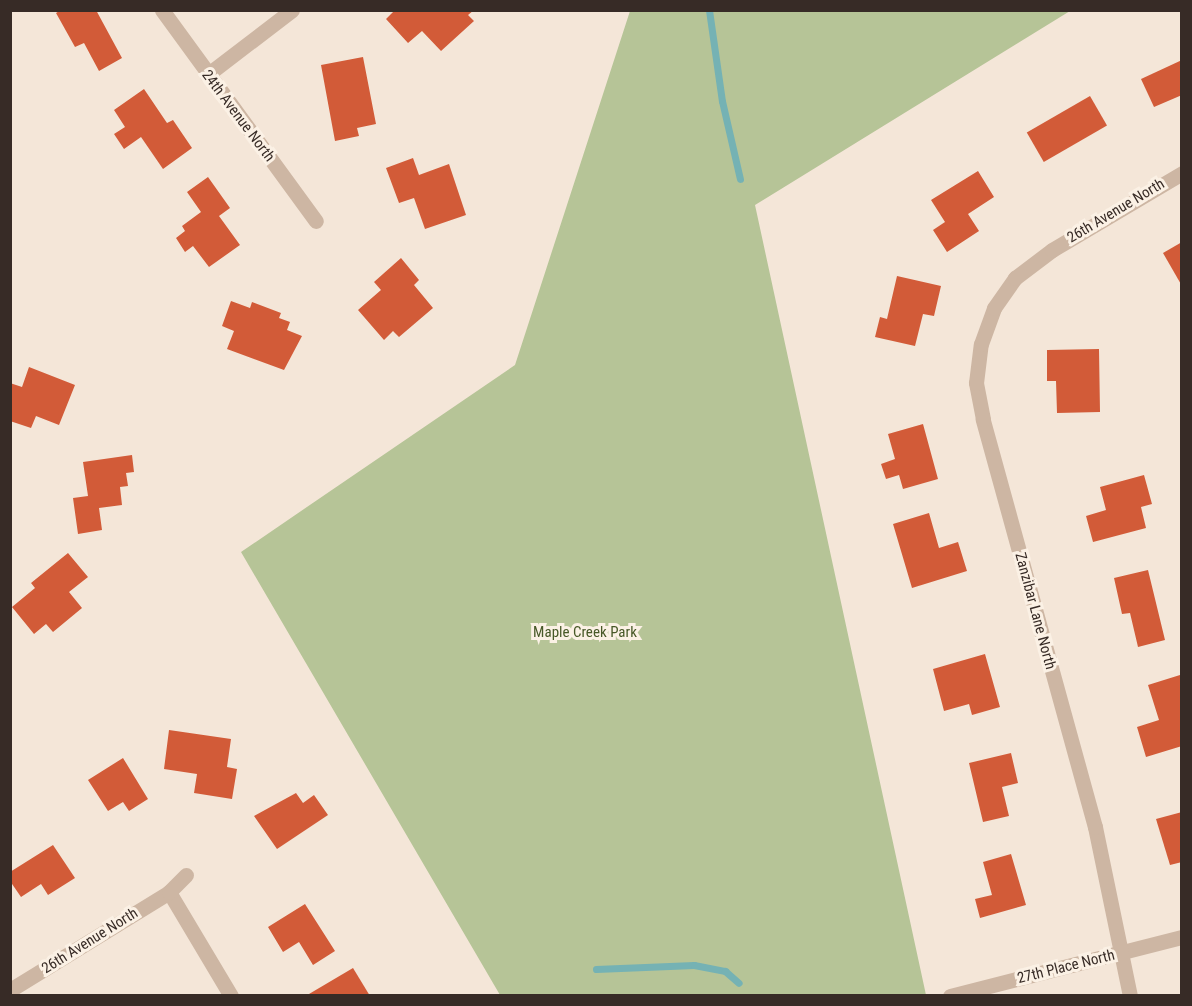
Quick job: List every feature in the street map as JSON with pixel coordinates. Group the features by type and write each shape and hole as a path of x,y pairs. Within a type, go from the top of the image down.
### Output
{"street":[{"name":"24th Avenue North","path":"162,10 207,75 316,221"},
{"path":"207,75 292,10"},
{"name":"26th Avenue North","path":"1052,250 1182,173"},
{"name":"Zanzibar Lane North","path":"1052,250 1015,278 994,308 981,344 976,382 982,419 1095,828 1123,953 1130,996"},
{"name":"26th Avenue North","path":"10,990 169,892 186,875"},
{"path":"169,892 231,996"},
{"name":"27th Place North","path":"950,996 1182,937"}],"green space":[{"name":"Maple Creek Park","path":"630,11 1070,11 755,205 926,995 500,995 241,552 515,365"}],"building":[{"path":"61,10 96,10 122,58 99,71 84,43 75,47 56,13"},
{"path":"395,10 474,10 468,15 474,21 441,51 422,31 408,43 386,19"},
{"path":"363,57 376,124 357,128 359,136 335,141 321,65"},
{"path":"1182,60 1182,95 1154,107 1141,79"},
{"path":"144,89 167,123 173,120 192,148 163,169 141,137 124,149 114,134 125,127 114,110"},
{"path":"1090,96 1107,125 1044,162 1027,133"},
{"path":"413,158 419,175 449,164 466,215 425,229 414,198 399,203 386,168"},
{"path":"978,171 994,197 968,214 979,231 947,252 933,230 945,222 931,200"},
{"path":"208,177 230,208 219,216 240,245 209,267 193,246 185,252 176,238 185,231 182,226 201,212 187,192"},
{"path":"1182,242 1182,286 1163,253"},
{"path":"401,258 419,280 414,285 433,308 399,337 393,331 384,340 358,310 381,290 374,282"},
{"path":"897,276 941,286 934,316 923,314 915,346 875,337 880,317 887,319"},
{"path":"231,301 250,308 252,302 281,313 279,318 290,322 287,330 302,336 284,370 227,349 234,331 222,326"},
{"path":"1099,349 1100,412 1057,413 1056,381 1047,381 1047,350"},
{"path":"29,367 75,385 59,425 36,416 31,428 10,421 10,383 22,387"},
{"path":"923,424 938,479 903,489 899,475 886,479 881,464 895,459 888,434"},
{"path":"132,455 134,472 126,473 128,486 120,487 122,505 99,508 102,530 78,534 73,498 88,496 83,462"},
{"path":"1144,475 1152,504 1141,507 1146,528 1093,542 1086,516 1106,510 1100,487"},
{"path":"929,513 939,548 958,542 967,571 912,588 893,524"},
{"path":"68,553 88,577 69,592 82,608 53,632 46,624 34,634 12,607 35,588 31,583"},
{"path":"1148,570 1165,640 1138,647 1130,613 1122,614 1114,578"},
{"path":"985,654 1000,707 972,715 969,704 944,711 933,669"},
{"path":"1180,675 1182,746 1146,757 1137,727 1159,720 1148,685"},
{"path":"169,730 231,739 227,767 237,769 232,799 194,793 197,774 164,769"},
{"path":"1011,753 1018,783 1002,787 1009,816 983,822 969,763"},
{"path":"123,758 148,799 129,811 123,802 108,811 88,780"},
{"path":"296,793 303,803 314,795 328,815 277,849 254,816"},
{"path":"1182,812 1182,862 1170,865 1156,819"},
{"path":"53,845 75,878 48,895 41,884 21,897 10,881 10,872"},
{"path":"1011,854 1026,905 980,918 975,899 992,895 983,862"},
{"path":"305,904 335,951 313,965 299,942 283,952 268,927"},
{"path":"353,968 370,996 310,996 309,994"}],"waterway":[{"path":"709,10 722,101 740,179"},
{"path":"596,969 694,965 725,971 739,983"}]}
